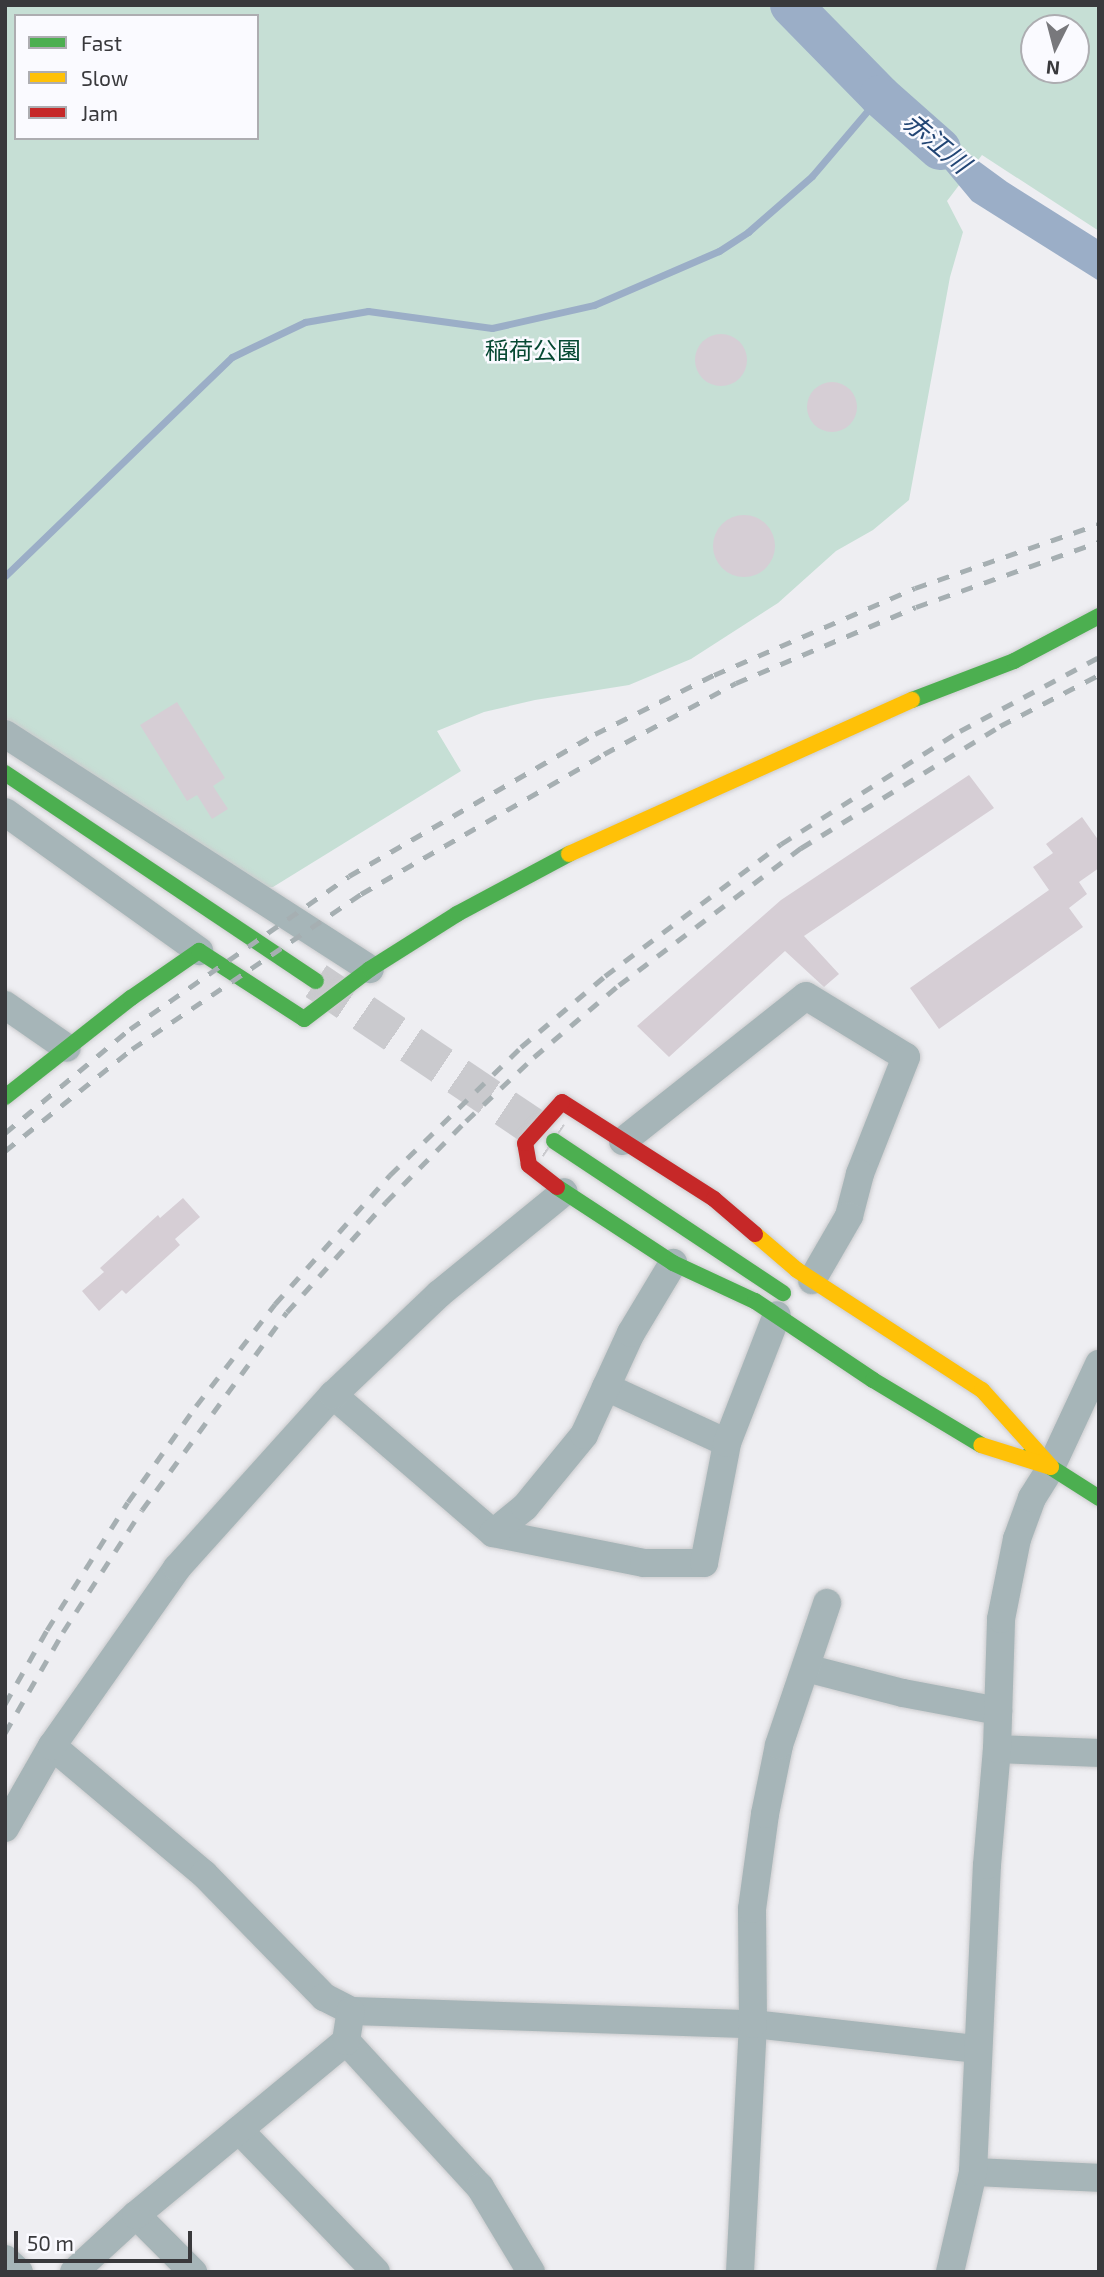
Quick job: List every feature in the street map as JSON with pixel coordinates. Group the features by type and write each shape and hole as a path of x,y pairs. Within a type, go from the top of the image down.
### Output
{"street":[{"path":"5,812 199,951 304,1018 370,969 457,914 597,839 839,734 936,688 1014,661 1099,616"},
{"path":"5,734 370,969"},
{"path":"5,773 316,981"},
{"path":"5,1097 199,951"},
{"path":"333,1395 493,1533 645,1563 704,1563 727,1443 794,1298 849,1216 860,1174 906,1057 806,996 623,1141"},
{"path":"5,1005 67,1048"},
{"path":"794,1298 755,1301 673,1263 564,1192 529,1165 525,1143 562,1102 714,1199 794,1298 982,1390 1051,1467"},
{"path":"554,1140 794,1298 968,1439 1051,1467"},
{"path":"5,1828 52,1746 177,1568 333,1395 439,1294 564,1192"},
{"path":"493,1533 525,1507 584,1435 631,1333 673,1263"},
{"path":"950,2272 973,2172 977,2049 997,1749 1001,1619 1017,1539 1032,1498 1095,1381"},
{"path":"606,1387 727,1443"},
{"path":"996,1432 1099,1498"},
{"path":"740,2272 753,2024 752,1909 765,1814 779,1745 827,1603"},
{"path":"806,1668 903,1693 998,1711"},
{"path":"52,1746 204,1874 324,1997 351,2011 753,2024 977,2049"},
{"path":"997,1749 1099,1753"},
{"path":"74,2272 136,2215 346,2041 351,2011"},
{"path":"346,2041 480,2188 531,2272"},
{"path":"239,2130 376,2272"},
{"path":"973,2172 1099,2178"},
{"path":"136,2215 193,2272"},
{"path":"5,2259 19,2272"}],"green space":[{"name":"稲荷公園","path":"5,5 1099,5 1099,231 982,155 947,201 963,232 950,277 909,500 873,530 836,551 778,603 691,659 629,685 535,700 484,712 437,731 461,771 273,887 260,888 5,718"}],"water":[{"path":"877,87 1007,182 1099,240 1099,281 972,201"}],"building":[{"path":"721,334 731,336 739,342 745,350 745,370 739,378 731,384 721,386 711,384 703,378 697,370 695,360 697,350 703,342 711,336"},
{"path":"822,383 842,383 856,397 856,417 842,431 822,431 808,417 808,397"},
{"path":"738,515 750,515 766,524 773,534 773,558 766,568 750,577 738,577 727,572 718,563 713,552 713,540 718,529 727,520"},
{"path":"177,702 225,778 213,786 228,809 212,819 197,795 187,801 140,725"},
{"path":"969,775 994,808 804,936 839,974 824,987 785,951 669,1057 637,1026 781,900"},
{"path":"1082,817 1099,841 1099,868 1079,882 1087,894 1069,908 1083,927 939,1029 910,988 1049,890 1033,867 1053,853 1046,844"},
{"path":"183,1198 200,1217 175,1239 180,1245 126,1294 122,1290 99,1311 82,1291 104,1272 100,1268 158,1215 160,1218"}],"waterway":[{"name":"赤江川","path":"791,5 880,96 940,149"},
{"path":"5,576 232,357 305,322 368,311 492,328 594,305 719,251 748,232 812,176 880,96"}],"tunnel":[{"path":"316,981 554,1141"}],"railway":[{"path":"5,1133 130,1029 349,876 595,734 714,675 915,588 1099,524"},
{"path":"5,1151 132,1049 361,894 604,754 736,683 916,607 1099,542"},
{"path":"5,1704 47,1630 128,1502 196,1406 275,1304 390,1175 521,1047 605,976 781,844 960,731 1099,657"},
{"path":"5,1733 63,1632 142,1510 287,1312 386,1202 466,1121 534,1057 619,985 801,848 1000,726 1099,675"}],"traffic: fast":[{"path":"912,700 1014,661 1099,616"},
{"path":"5,773 316,981"},
{"path":"5,1097 131,998 199,951 304,1019 370,969 457,914 569,854"},
{"path":"554,1141 783,1293"},
{"path":"557,1187 673,1263 755,1301 873,1380 981,1445"},
{"path":"1030,1454 1099,1498"}],"traffic: slow":[{"path":"569,854 912,700"},
{"path":"755,1234 797,1270 982,1390 1051,1467 981,1445"}],"traffic: jam":[{"path":"562,1102 714,1199 755,1234"},
{"path":"557,1187 529,1165 525,1143 562,1102"}]}
